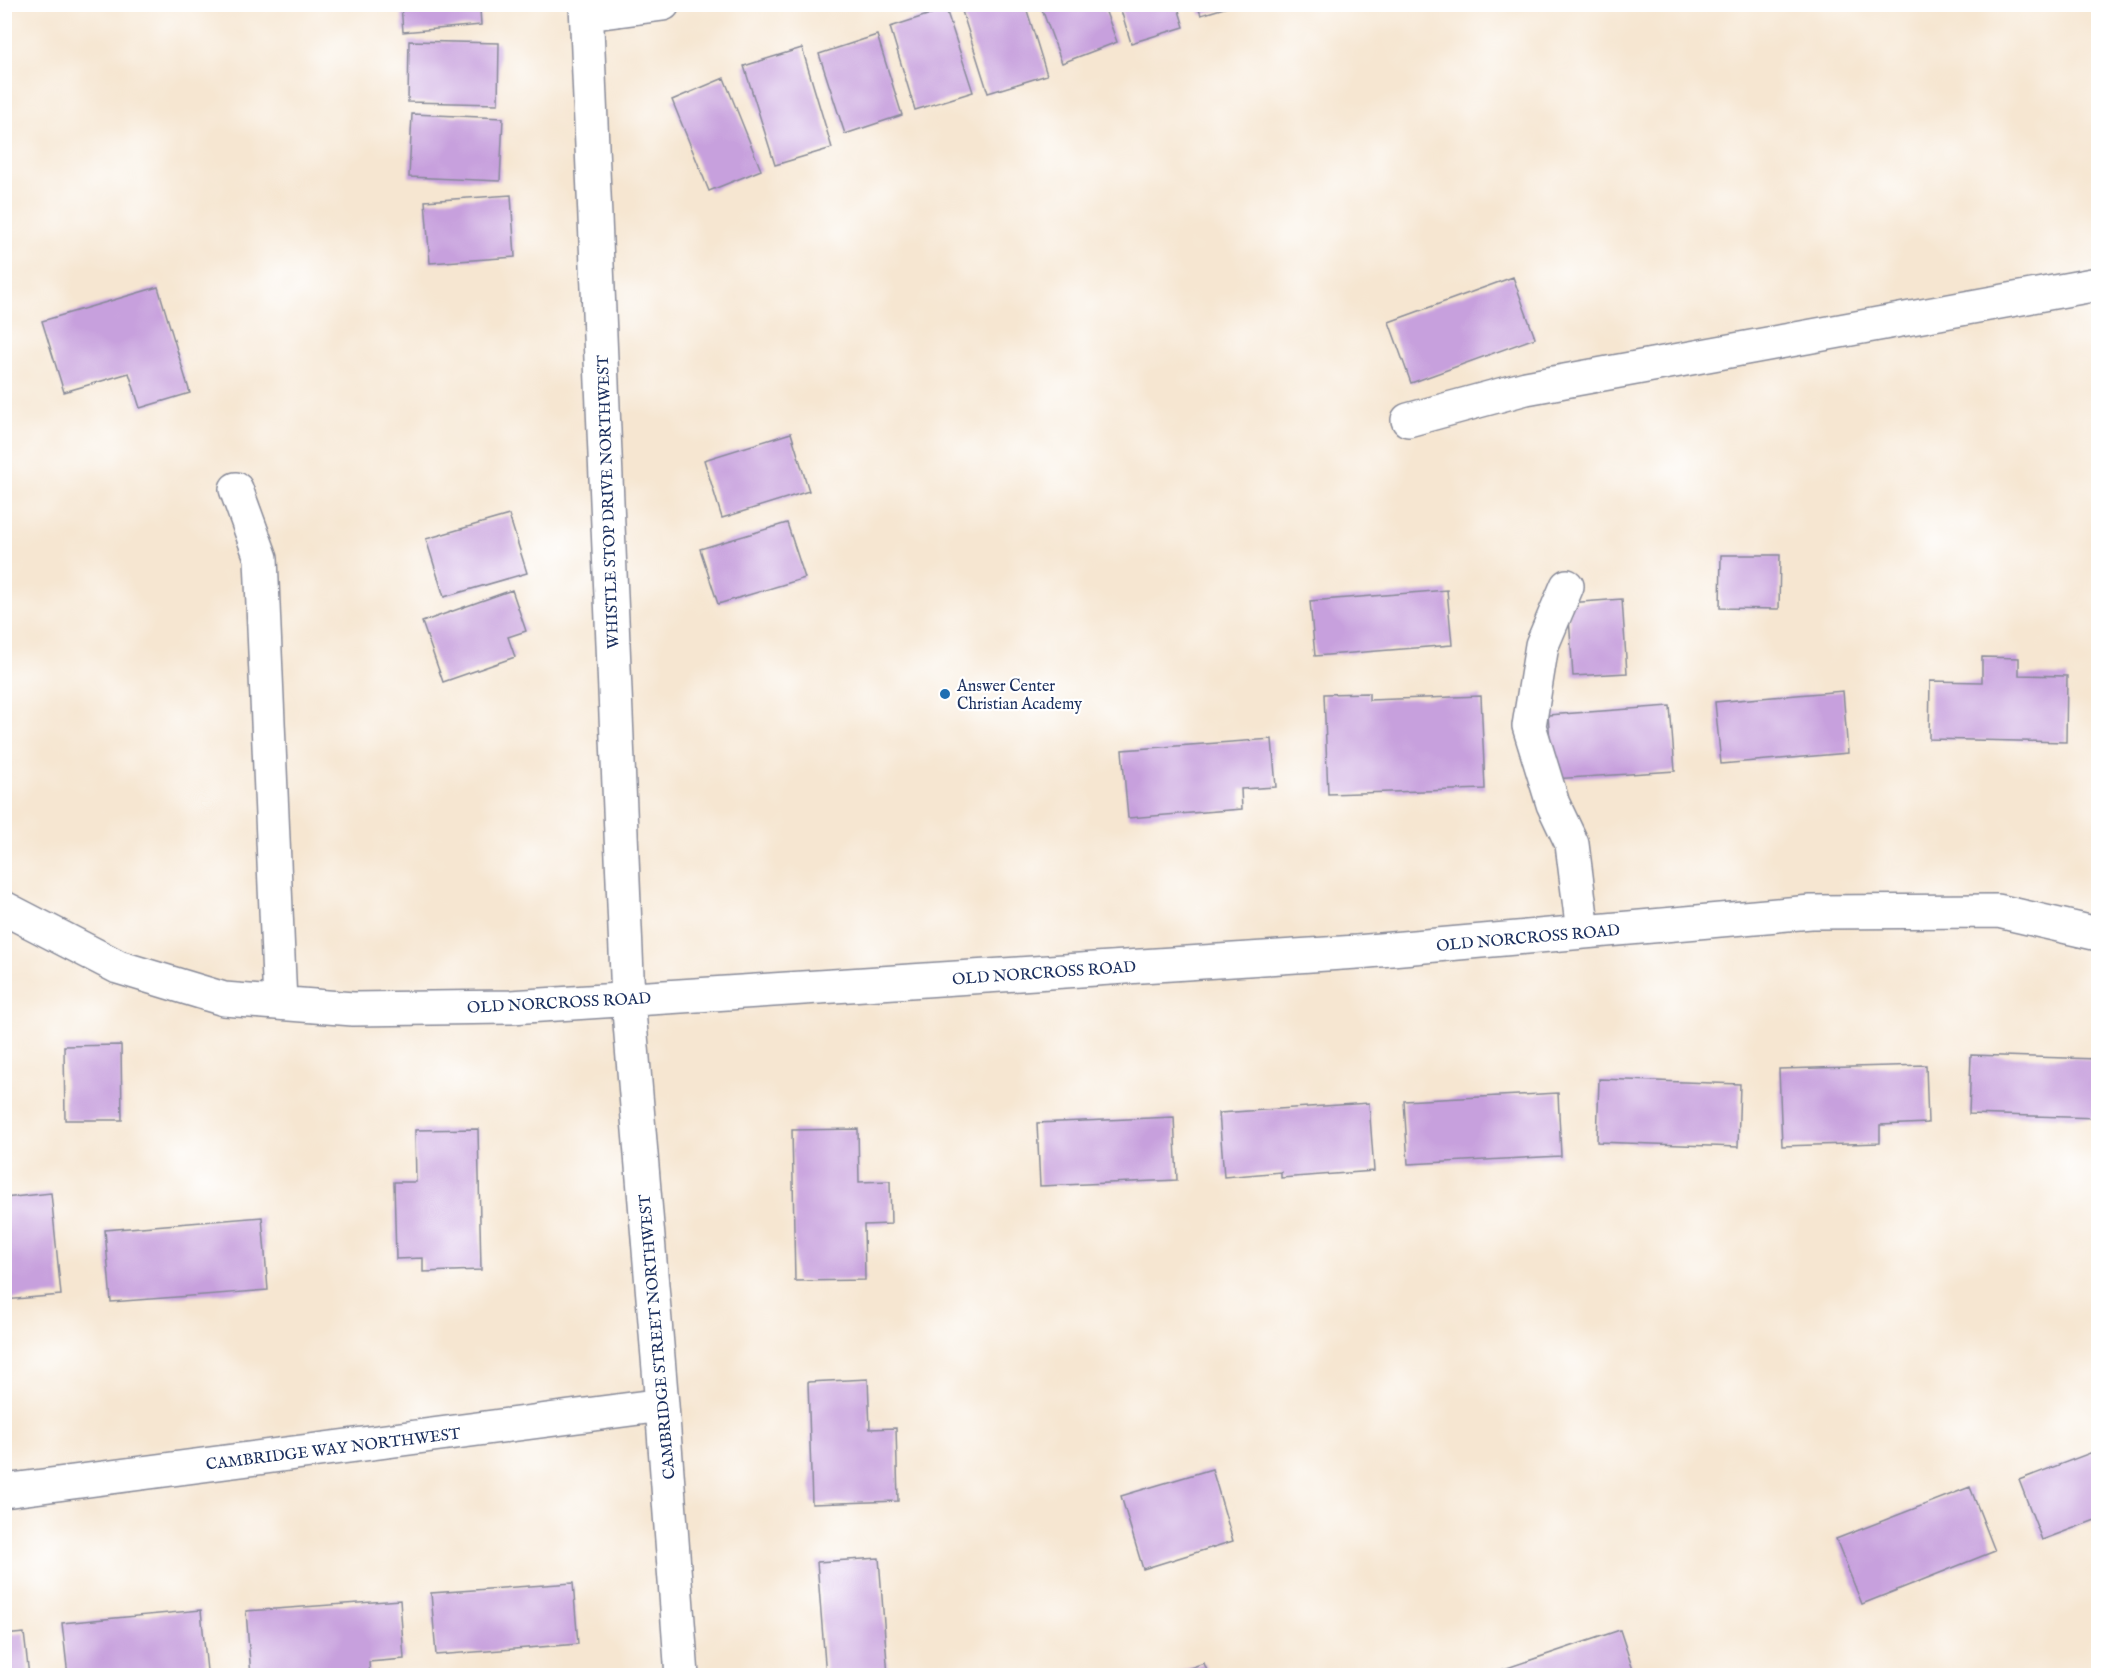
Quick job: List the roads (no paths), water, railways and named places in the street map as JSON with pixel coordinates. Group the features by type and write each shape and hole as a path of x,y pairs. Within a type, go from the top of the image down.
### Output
{"street":[{"path":"586,9 663,4"},
{"name":"WHISTLE STOP DRIVE NORTHWEST","path":"586,9 628,999"},
{"path":"1408,420 1526,388 2098,284"},
{"path":"236,489 261,558 280,1003"},
{"path":"1567,586 1542,645 1529,726 1553,804 1572,844 1583,932"},
{"name":"OLD NORCROSS ROAD","path":"4,908 118,967 224,999 353,1009 511,1007 1357,952 1811,912 1998,911 2098,934"},
{"name":"CAMBRIDGE STREET NORTHWEST","path":"628,999 682,1676"},
{"name":"CAMBRIDGE WAY NORTHWEST","path":"4,1491 662,1405"}],"place":[{"name":"Answer Center Christian Academy","path":"945,694"}]}
